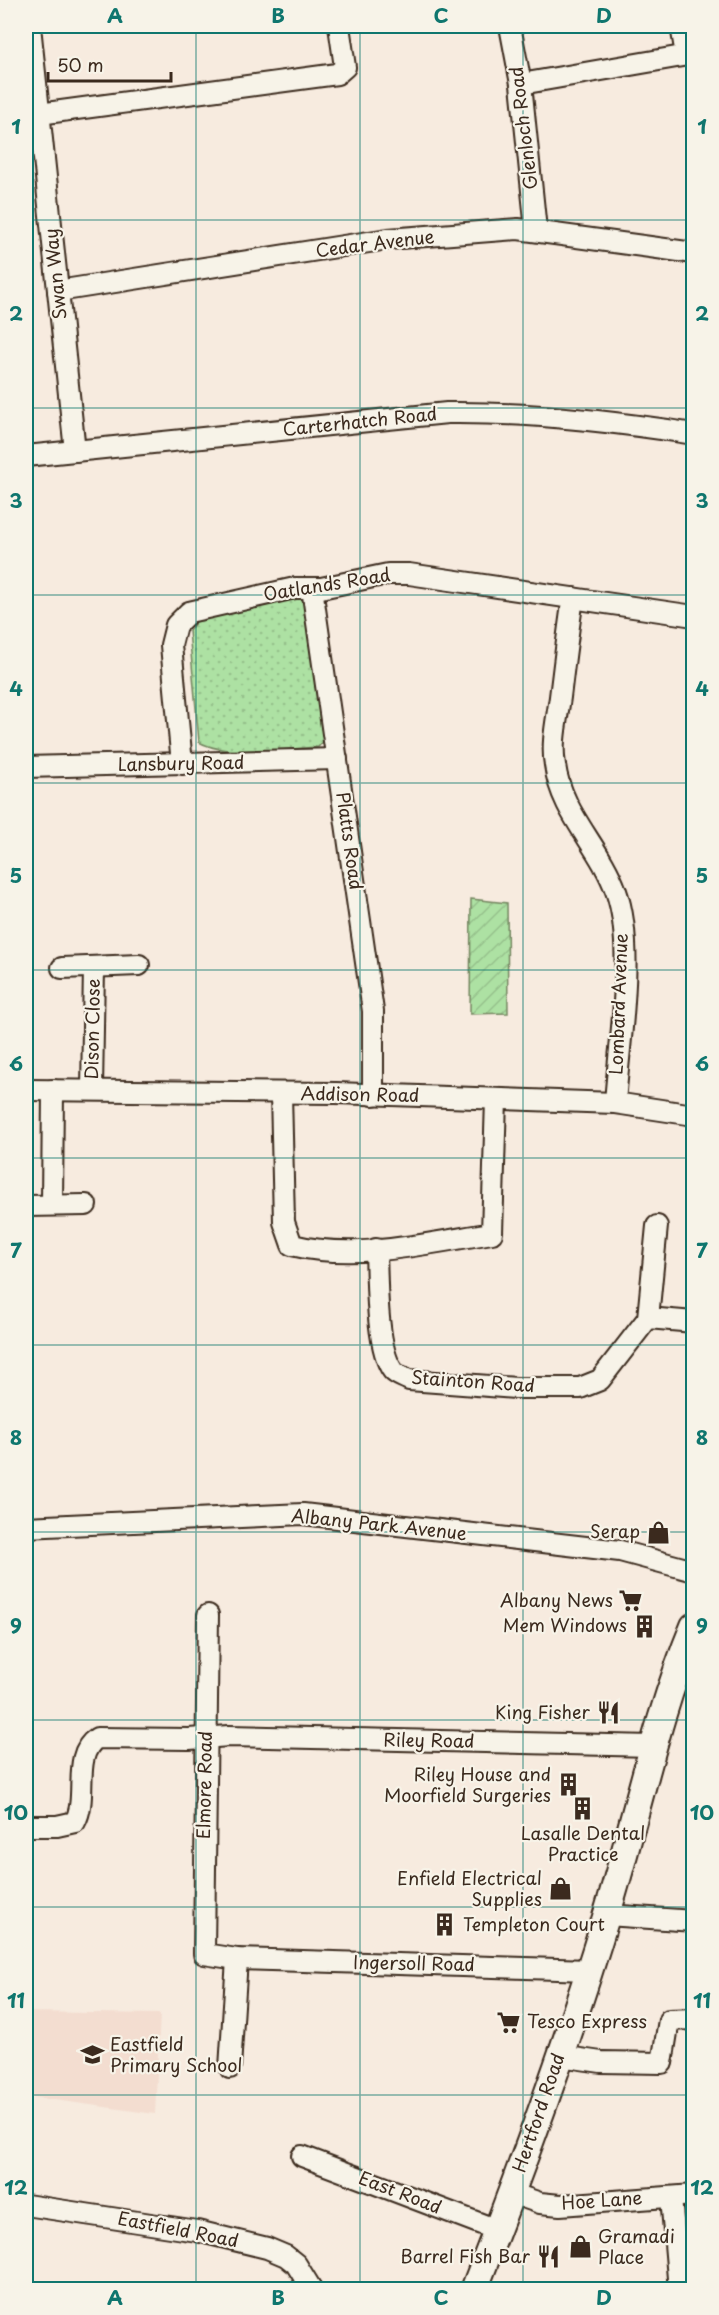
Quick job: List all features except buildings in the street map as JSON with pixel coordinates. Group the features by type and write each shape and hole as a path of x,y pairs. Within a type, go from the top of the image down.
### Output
{"main road":[{"name":"Hertford Road","path":"474,2289 511,2193 590,1970 653,1746 678,1664 693,1626"}],"street":[{"name":"Swan Way","path":"30,26 75,451"},
{"path":"39,114 336,74 345,67 339,26"},
{"name":"Glenloch Road","path":"510,26 521,84 536,230"},
{"path":"521,84 690,55 681,26"},
{"name":"Cedar Avenue","path":"58,291 388,239 536,230 693,253"},
{"name":"Carterhatch Road","path":"26,456 447,413 509,412 565,416 693,434"},
{"name":"Oatlands Road","path":"182,764 171,645 176,625 189,612 295,588 312,588 388,574 410,574 693,616"},
{"name":"Platts Road","path":"312,588 373,1011 373,1095"},
{"name":"Lombard Avenue","path":"573,598 554,738 555,766 570,813 611,878 617,893 624,930 624,970 615,1103"},
{"name":"Lansbury Road","path":"26,767 337,759"},
{"name":"Dison Close","path":"62,968 140,965"},
{"name":"Dison Close","path":"92,1090 94,967"},
{"name":"Addison Road","path":"26,1090 373,1095 615,1103 693,1115"},
{"path":"52,1204 53,1090"},
{"path":"281,1093 284,1222 292,1245 320,1252 418,1245 492,1233 496,1099"},
{"path":"26,1206 86,1205"},
{"path":"657,1226 648,1318 693,1322"},
{"name":"Stainton Road","path":"376,1249 379,1312 385,1357 394,1372 409,1380 516,1388 580,1388 600,1380 648,1318"},
{"name":"Albany Park Avenue","path":"26,1527 303,1514 620,1551 693,1572"},
{"name":"Elmore Road","path":"204,1954 208,1615"},
{"name":"Riley Road","path":"26,1826 57,1826 75,1822 81,1810 83,1755 88,1743 97,1738 653,1746"},
{"path":"607,1915 693,1921"},
{"name":"Ingersoll Road","path":"204,1954 237,1959 590,1970"},
{"path":"230,2068 237,1959"},
{"path":"560,2056 601,2062 662,2063 669,2019 693,2019"},
{"name":"East Road","path":"302,2156 497,2230"},
{"name":"Hoe Lane","path":"511,2193 540,2203 560,2205 693,2195"},
{"path":"671,2197 679,2289"},
{"name":"Eastfield Road","path":"26,2205 197,2231 267,2248 286,2256 296,2264 312,2289"}],"shaded area":[{"name":"Eastfield Primary School","path":"26,2012 160,2014 155,2114 26,2096"}],"green space":[{"path":"300,596 309,600 328,737 318,747 257,751 225,750 199,742 189,631 198,619"},
{"path":"471,899 507,903 508,1013 470,1014"}],"place":[{"name":"Serap","path":"658,1532"},
{"name":"Albany News","path":"631,1601"},
{"name":"Mem Windows","path":"645,1626"},
{"name":"King Fisher","path":"608,1713"},
{"name":"Riley House and Moorfield Surgeries","path":"569,1785"},
{"name":"Lasalle Dental Practice","path":"583,1808"},
{"name":"Enfield Electrical Supplies","path":"560,1889"},
{"name":"Templeton Court","path":"445,1925"},
{"name":"Tesco Express","path":"509,2022"},
{"name":"Eastfield Primary School","path":"92,2055"},
{"name":"Gramadi Place","path":"580,2247"},
{"name":"Barrel Fish Bar","path":"548,2257"}]}
